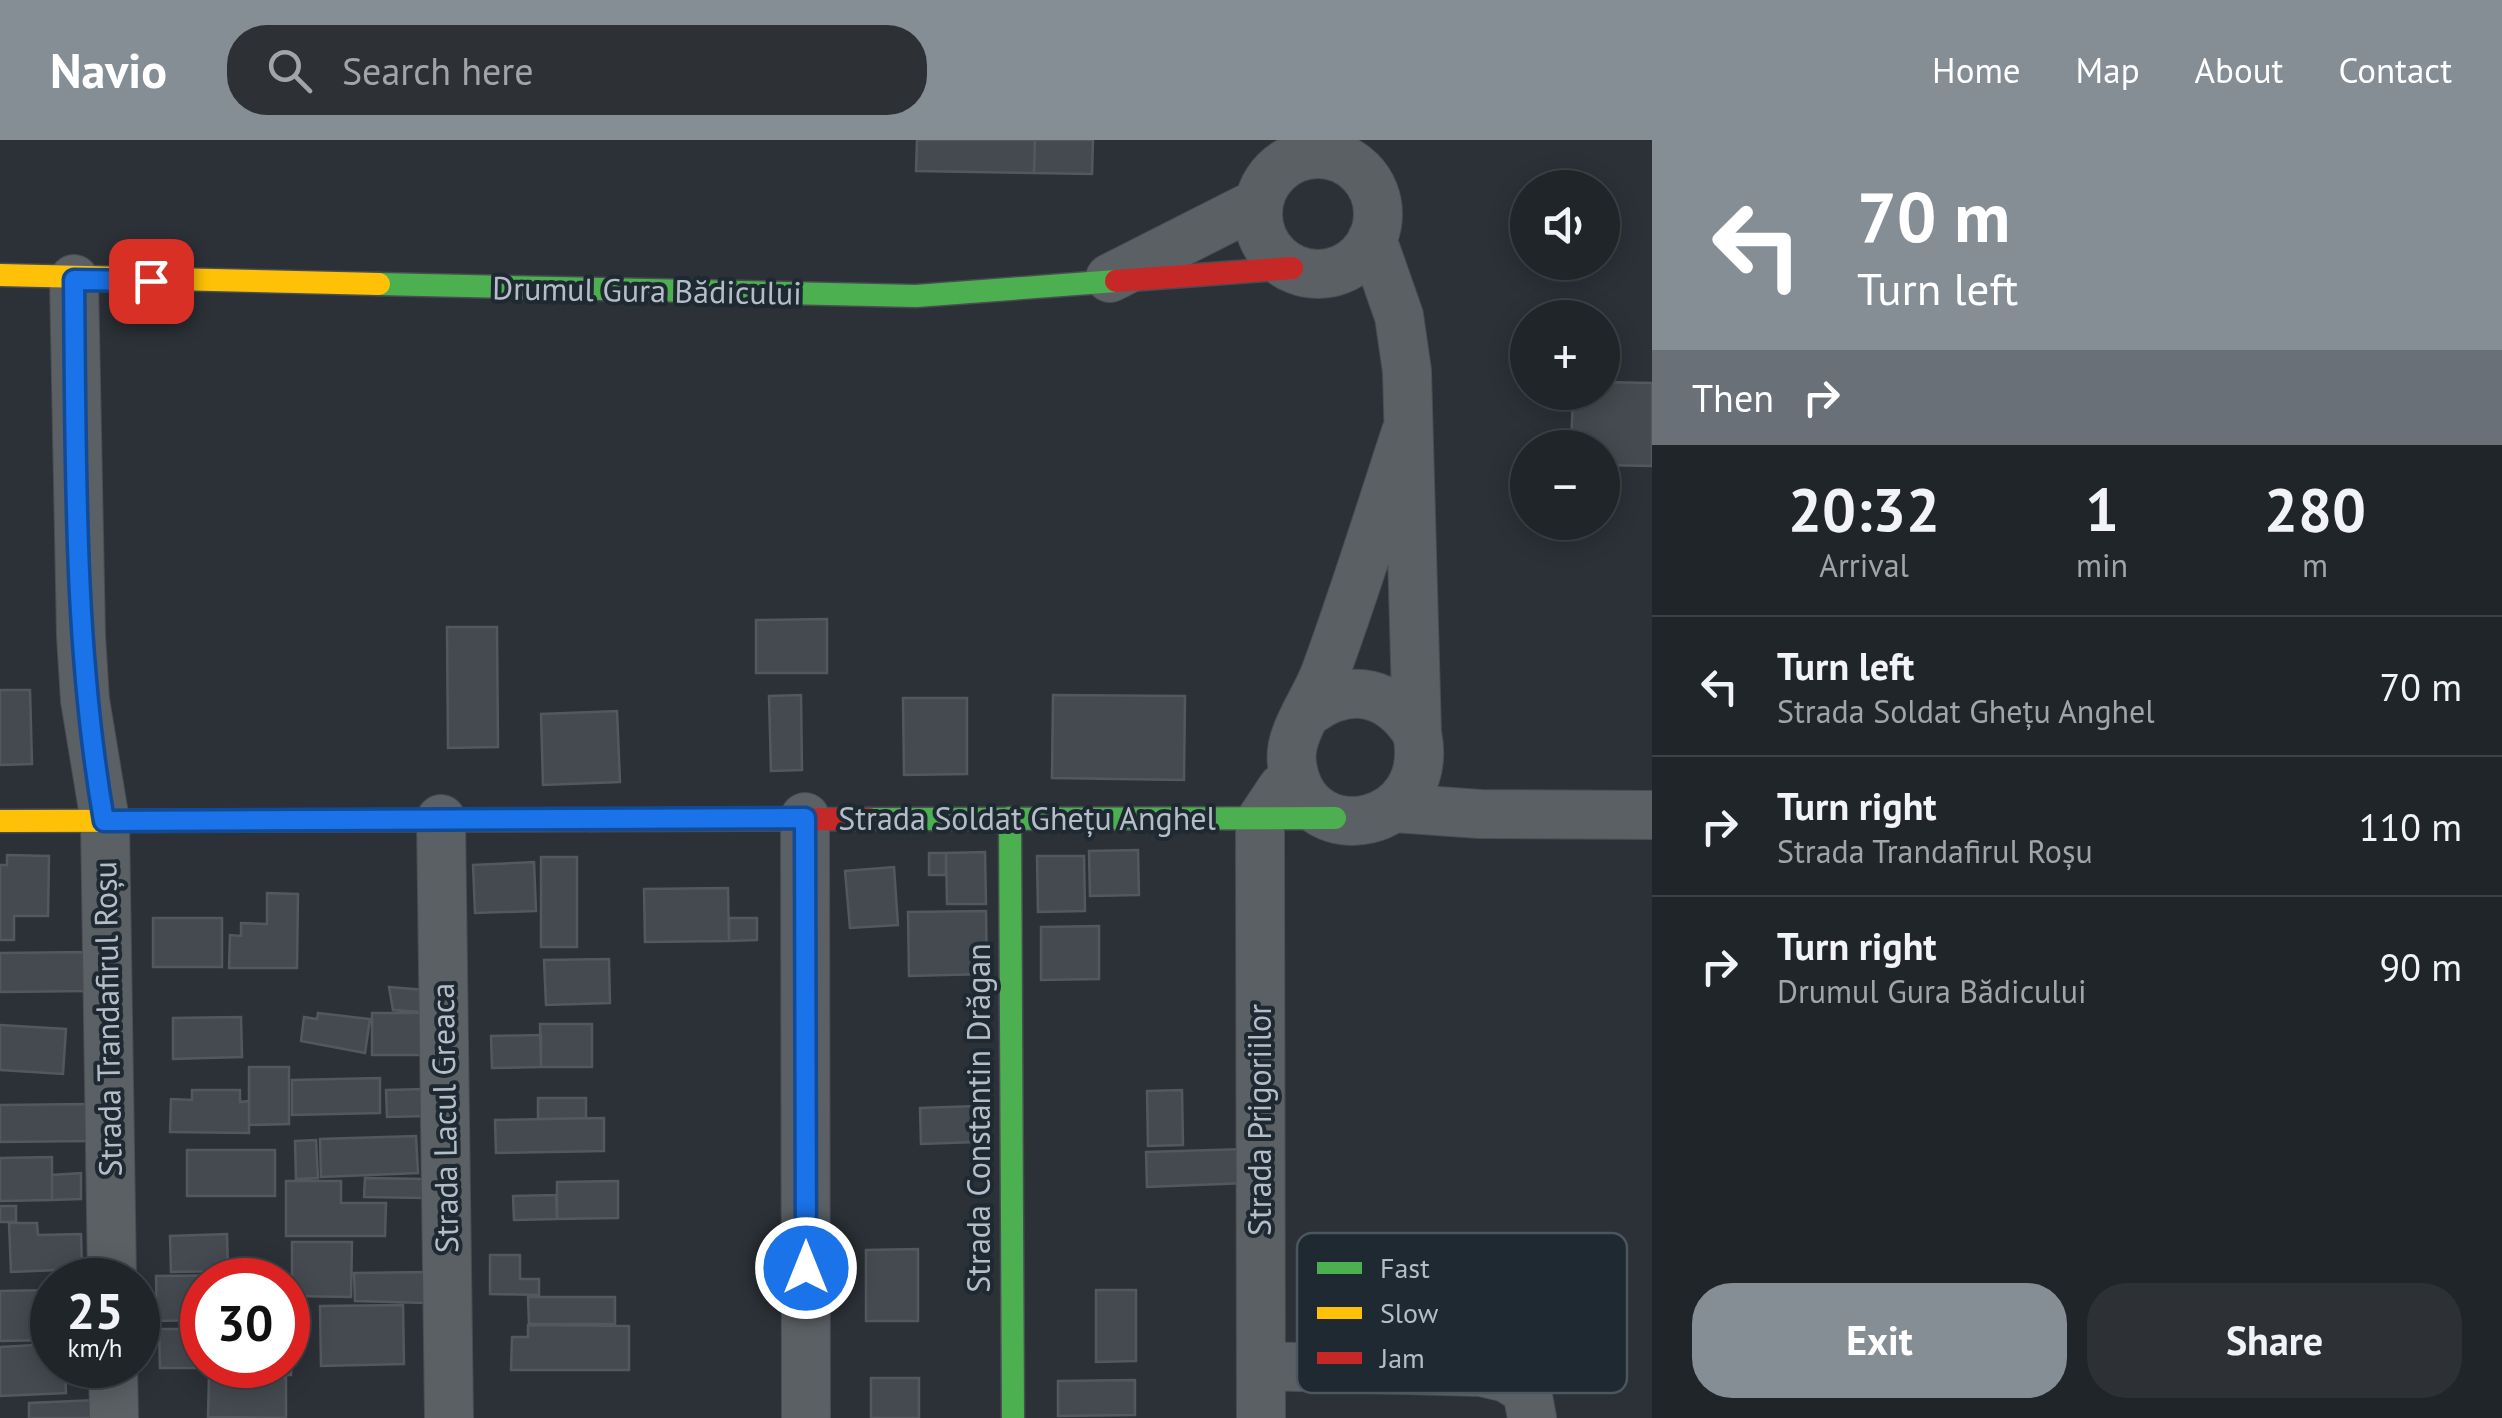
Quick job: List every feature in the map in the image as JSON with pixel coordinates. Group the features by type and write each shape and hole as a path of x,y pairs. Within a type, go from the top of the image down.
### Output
{"street":[{"path":"1096,285 1275,169 1323,154 1356,155 1377,203 1378,220 1363,253 1313,270 1264,242 1275,169"},
{"path":"1372,238 1405,343 1417,733 1421,753 1410,793 1395,808"},
{"name":"Drumul Gura Bădicului","path":"0,276 916,296 1313,270 1391,295"},
{"name":"Strada Trandafirul Roșu","path":"74,280 81,636 90,738 104,821 112,1258"},
{"path":"1406,432 1311,710 1298,728 1292,749 1293,770 1308,799 1335,818 1356,822 1395,808 1480,814 1652,815"},
{"path":"1311,710 1329,698 1371,694 1398,709 1417,733"},
{"path":"1260,821 1293,770"},
{"path":"805,818 806,1418"},
{"name":"Strada Constantin Drăgan","path":"1010,818 1012,1418"},
{"name":"Strada Soldat Ghețu Anghel","path":"0,821 1335,818"},
{"name":"Strada Lacul Greaca","path":"441,819 449,1418"},
{"name":"Strada Prigoriilor","path":"1260,821 1261,1418"},
{"path":"1261,1366 1297,1367"},
{"path":"113,1388 114,1418"},
{"path":"1527,1393 1532,1418"}],"building":[{"path":"917,140 1035,140 1034,173 916,171"},
{"path":"1035,140 1093,140 1092,174 1034,173"},
{"path":"1620,382 1652,383 1652,466 1620,465 1620,430 1572,430 1572,410 1620,410"},
{"path":"827,619 827,673 756,673 756,620"},
{"path":"447,627 497,627 498,747 448,748"},
{"path":"0,690 30,690 32,764 0,765"},
{"path":"801,695 802,770 771,771 769,696"},
{"path":"1053,695 1185,696 1184,780 1052,778"},
{"path":"903,698 967,698 967,774 904,775"},
{"path":"617,711 620,782 543,785 541,714"},
{"path":"1138,850 1139,895 1090,896 1089,851"},
{"path":"985,852 986,904 947,904 946,853"},
{"path":"929,853 946,853 946,875 929,875"},
{"path":"7,855 49,856 48,916 14,916 14,940 0,940 0,865 7,865"},
{"path":"1037,856 1084,856 1085,911 1038,912"},
{"path":"541,857 577,857 577,947 541,947"},
{"path":"534,862 536,911 475,913 473,865"},
{"path":"894,867 898,925 850,928 845,871"},
{"path":"728,888 729,941 645,942 644,889"},
{"path":"267,893 298,894 297,968 229,968 230,935 241,936 241,923 267,924"},
{"path":"986,911 987,974 909,976 908,912"},
{"path":"153,918 222,918 222,967 153,967"},
{"path":"729,918 757,918 757,940 729,941"},
{"path":"1099,926 1099,979 1041,980 1041,927"},
{"path":"88,952 88,991 0,992 0,953"},
{"path":"609,959 610,1003 546,1005 544,960"},
{"path":"389,987 425,990 423,1012 393,1010"},
{"path":"318,1013 370,1019 365,1053 301,1041 304,1017 317,1019"},
{"path":"372,1013 421,1013 421,1055 372,1055"},
{"path":"241,1017 242,1057 173,1059 173,1018"},
{"path":"540,1024 592,1024 592,1067 541,1067"},
{"path":"0,1025 66,1029 63,1074 0,1070"},
{"path":"541,1035 541,1067 492,1068 491,1036"},
{"path":"249,1067 289,1067 289,1124 249,1125"},
{"path":"380,1078 380,1113 292,1115 292,1080"},
{"path":"425,1089 426,1116 387,1117 386,1090"},
{"path":"192,1090 240,1090 240,1102 249,1101 249,1133 170,1132 171,1099 192,1100"},
{"path":"1182,1090 1183,1145 1148,1146 1147,1091"},
{"path":"538,1098 586,1098 586,1118 538,1119"},
{"path":"88,1104 89,1141 0,1142 0,1105"},
{"path":"976,1106 976,1142 921,1144 920,1108"},
{"path":"604,1118 604,1151 496,1153 495,1120"},
{"path":"416,1136 418,1173 321,1177 320,1139"},
{"path":"316,1140 318,1178 296,1179 295,1141"},
{"path":"1245,1149 1246,1183 1147,1187 1146,1152"},
{"path":"187,1150 275,1150 275,1196 187,1196"},
{"path":"52,1157 52,1200 0,1201 0,1158"},
{"path":"81,1173 81,1199 52,1200 52,1175"},
{"path":"365,1178 425,1179 425,1198 364,1197"},
{"path":"286,1181 341,1181 341,1203 386,1203 385,1236 286,1236"},
{"path":"618,1181 618,1218 557,1219 557,1182"},
{"path":"556,1195 557,1219 514,1220 513,1196"},
{"path":"0,1206 16,1206 16,1222 0,1222"},
{"path":"9,1223 37,1223 38,1235 81,1234 82,1258 30,1258 30,1271 11,1272"},
{"path":"227,1234 228,1258 180,1258 180,1272 171,1272 170,1236"},
{"path":"292,1242 352,1242 351,1297 310,1296 310,1258 292,1258"},
{"path":"918,1249 918,1321 866,1321 866,1250"},
{"path":"490,1255 520,1255 520,1279 539,1279 539,1295 490,1294"},
{"path":"427,1272 427,1303 355,1301 354,1273"},
{"path":"160,1276 180,1276 180,1320 160,1321"},
{"path":"30,1290 30,1340 0,1341 0,1291"},
{"path":"1096,1290 1136,1290 1136,1361 1096,1362"},
{"path":"528,1297 615,1297 615,1324 529,1324"},
{"path":"403,1305 404,1364 321,1366 320,1306"},
{"path":"528,1325 629,1326 629,1370 511,1370 512,1337 528,1337"},
{"path":"160,1329 180,1329 180,1368 160,1368"},
{"path":"30,1345 30,1388 66,1388 66,1393 0,1396 0,1347"},
{"path":"871,1378 919,1378 919,1418 871,1418"},
{"path":"1135,1380 1135,1415 1058,1416 1058,1381"},
{"path":"209,1388 286,1388 286,1418 208,1417"},
{"path":"96,1400 97,1418 29,1418 29,1403"}],"traffic: fast":[{"path":"379,284 916,296 1116,281"},
{"path":"1010,818 1013,1418"},
{"path":"869,819 1335,818"}],"traffic: slow":[{"path":"0,275 379,284"},
{"path":"0,821 591,820"}],"traffic: jam":[{"path":"1116,281 1292,268"},
{"path":"591,820 869,819"}],"route":[{"path":"151,281 74,280 81,636 89,728 104,821 805,818 806,1268"}]}
